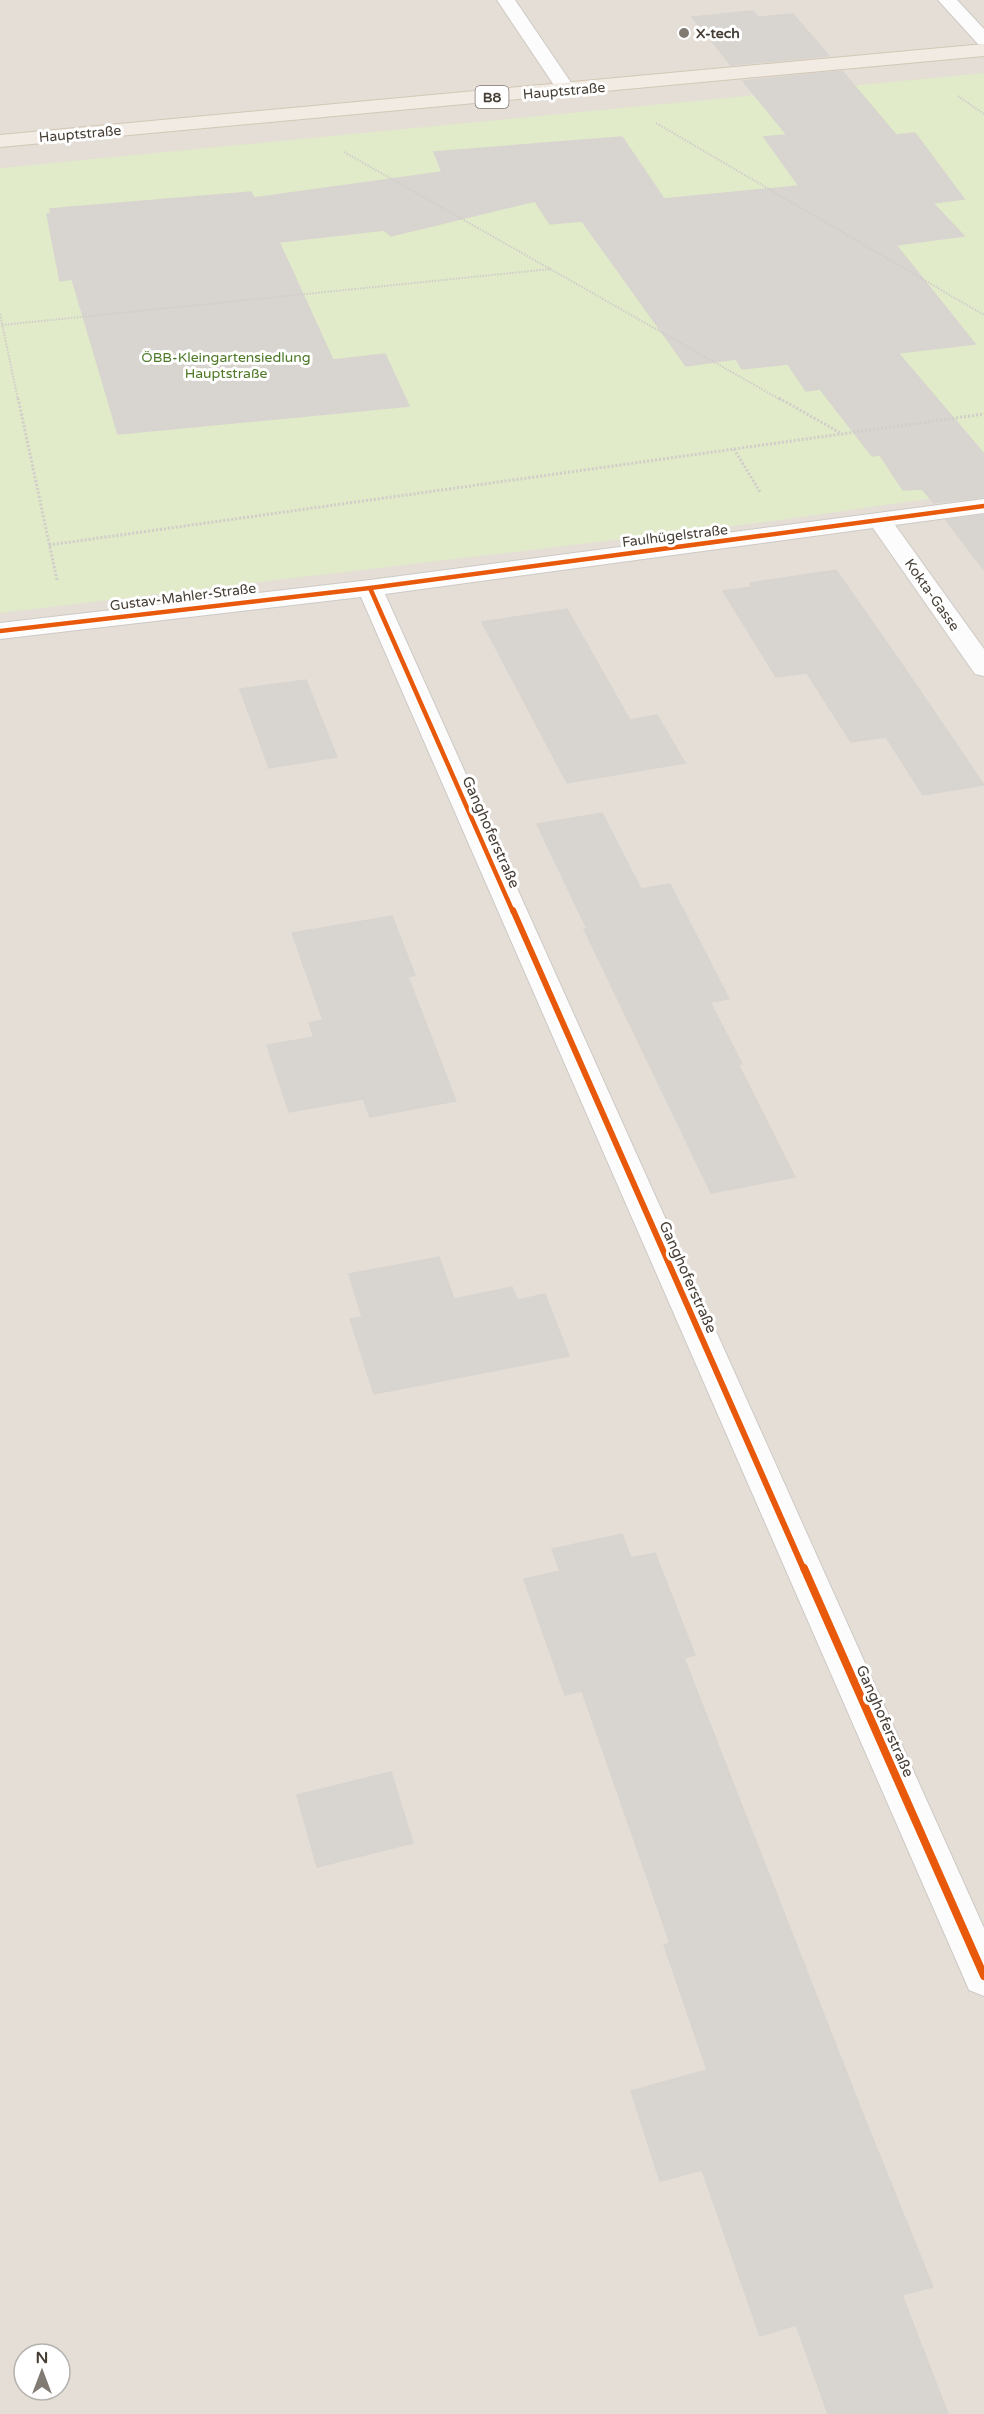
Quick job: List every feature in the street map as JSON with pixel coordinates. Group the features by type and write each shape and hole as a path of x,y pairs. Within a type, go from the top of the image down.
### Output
{"main road":[{"name":"Hauptstraße","path":"0,141 595,88 984,50"}],"street":[{"path":"506,0 567,90"},
{"path":"947,0 984,40"},
{"name":"Faulhügelstraße","path":"370,588 984,506"},
{"name":"Kokta-Gasse","path":"880,521 984,668"},
{"name":"Gustav-Mahler-Straße","path":"0,631 370,588"},
{"name":"Ganghoferstraße","path":"370,588 975,1931 984,1976"}],"path":[{"path":"595,88 984,315"},
{"path":"281,116 842,434"},
{"path":"2,325 551,269"},
{"path":"0,314 66,623"},
{"path":"49,544 984,414"}],"shaded area":[{"path":"0,0 984,0 984,2414 0,2414"}],"green space":[{"name":"ÖBB-Kleingartensiedlung Hauptstraße","path":"984,73 984,491 758,523 0,613 0,168"}],"building":[{"path":"752,11 758,17 793,14 829,56 731,65 692,17"},
{"path":"842,71 896,135 915,133 964,199 933,203 964,236 896,245 975,344 898,353 984,454 984,497 934,503 922,489 903,490 880,455 872,456 820,389 806,391 788,364 742,369 736,359 686,366 582,221 550,224 535,201 391,236 384,230 279,242 333,360 385,354 409,406 118,434 72,279 60,281 47,214 51,214 50,209 251,192 254,198 442,172 434,152 622,137 664,199 799,186 764,137 787,135 743,81"},
{"path":"984,515 984,570 946,520"},
{"path":"836,570 984,785 923,795 886,737 851,742 807,673 776,677 723,591 752,587 750,583"},
{"path":"567,609 630,720 657,715 685,763 567,783 482,622"},
{"path":"306,680 337,757 269,768 240,689"},
{"path":"602,813 641,889 670,884 729,999 710,1002 742,1064 738,1064 795,1177 711,1193 584,929 587,929 537,824"},
{"path":"392,916 415,975 408,977 456,1101 370,1117 363,1099 289,1112 267,1045 314,1037 309,1023 323,1020 292,933"},
{"path":"439,1257 454,1299 512,1287 517,1300 545,1294 569,1356 374,1394 350,1319 362,1317 349,1274"},
{"path":"622,1534 631,1558 655,1553 695,1655 684,1658 933,2287 902,2295 948,2414 828,2414 796,2325 760,2336 702,2170 660,2181 631,2091 707,2070 664,1945 670,1943 582,1691 565,1695 524,1579 560,1571 552,1549"},
{"path":"391,1772 413,1843 317,1867 297,1795"}],"cycle path":[{"path":"0,631 370,588 984,506"},
{"path":"370,588 984,1976"}],"place":[{"name":"X-tech","path":"684,33"}]}
